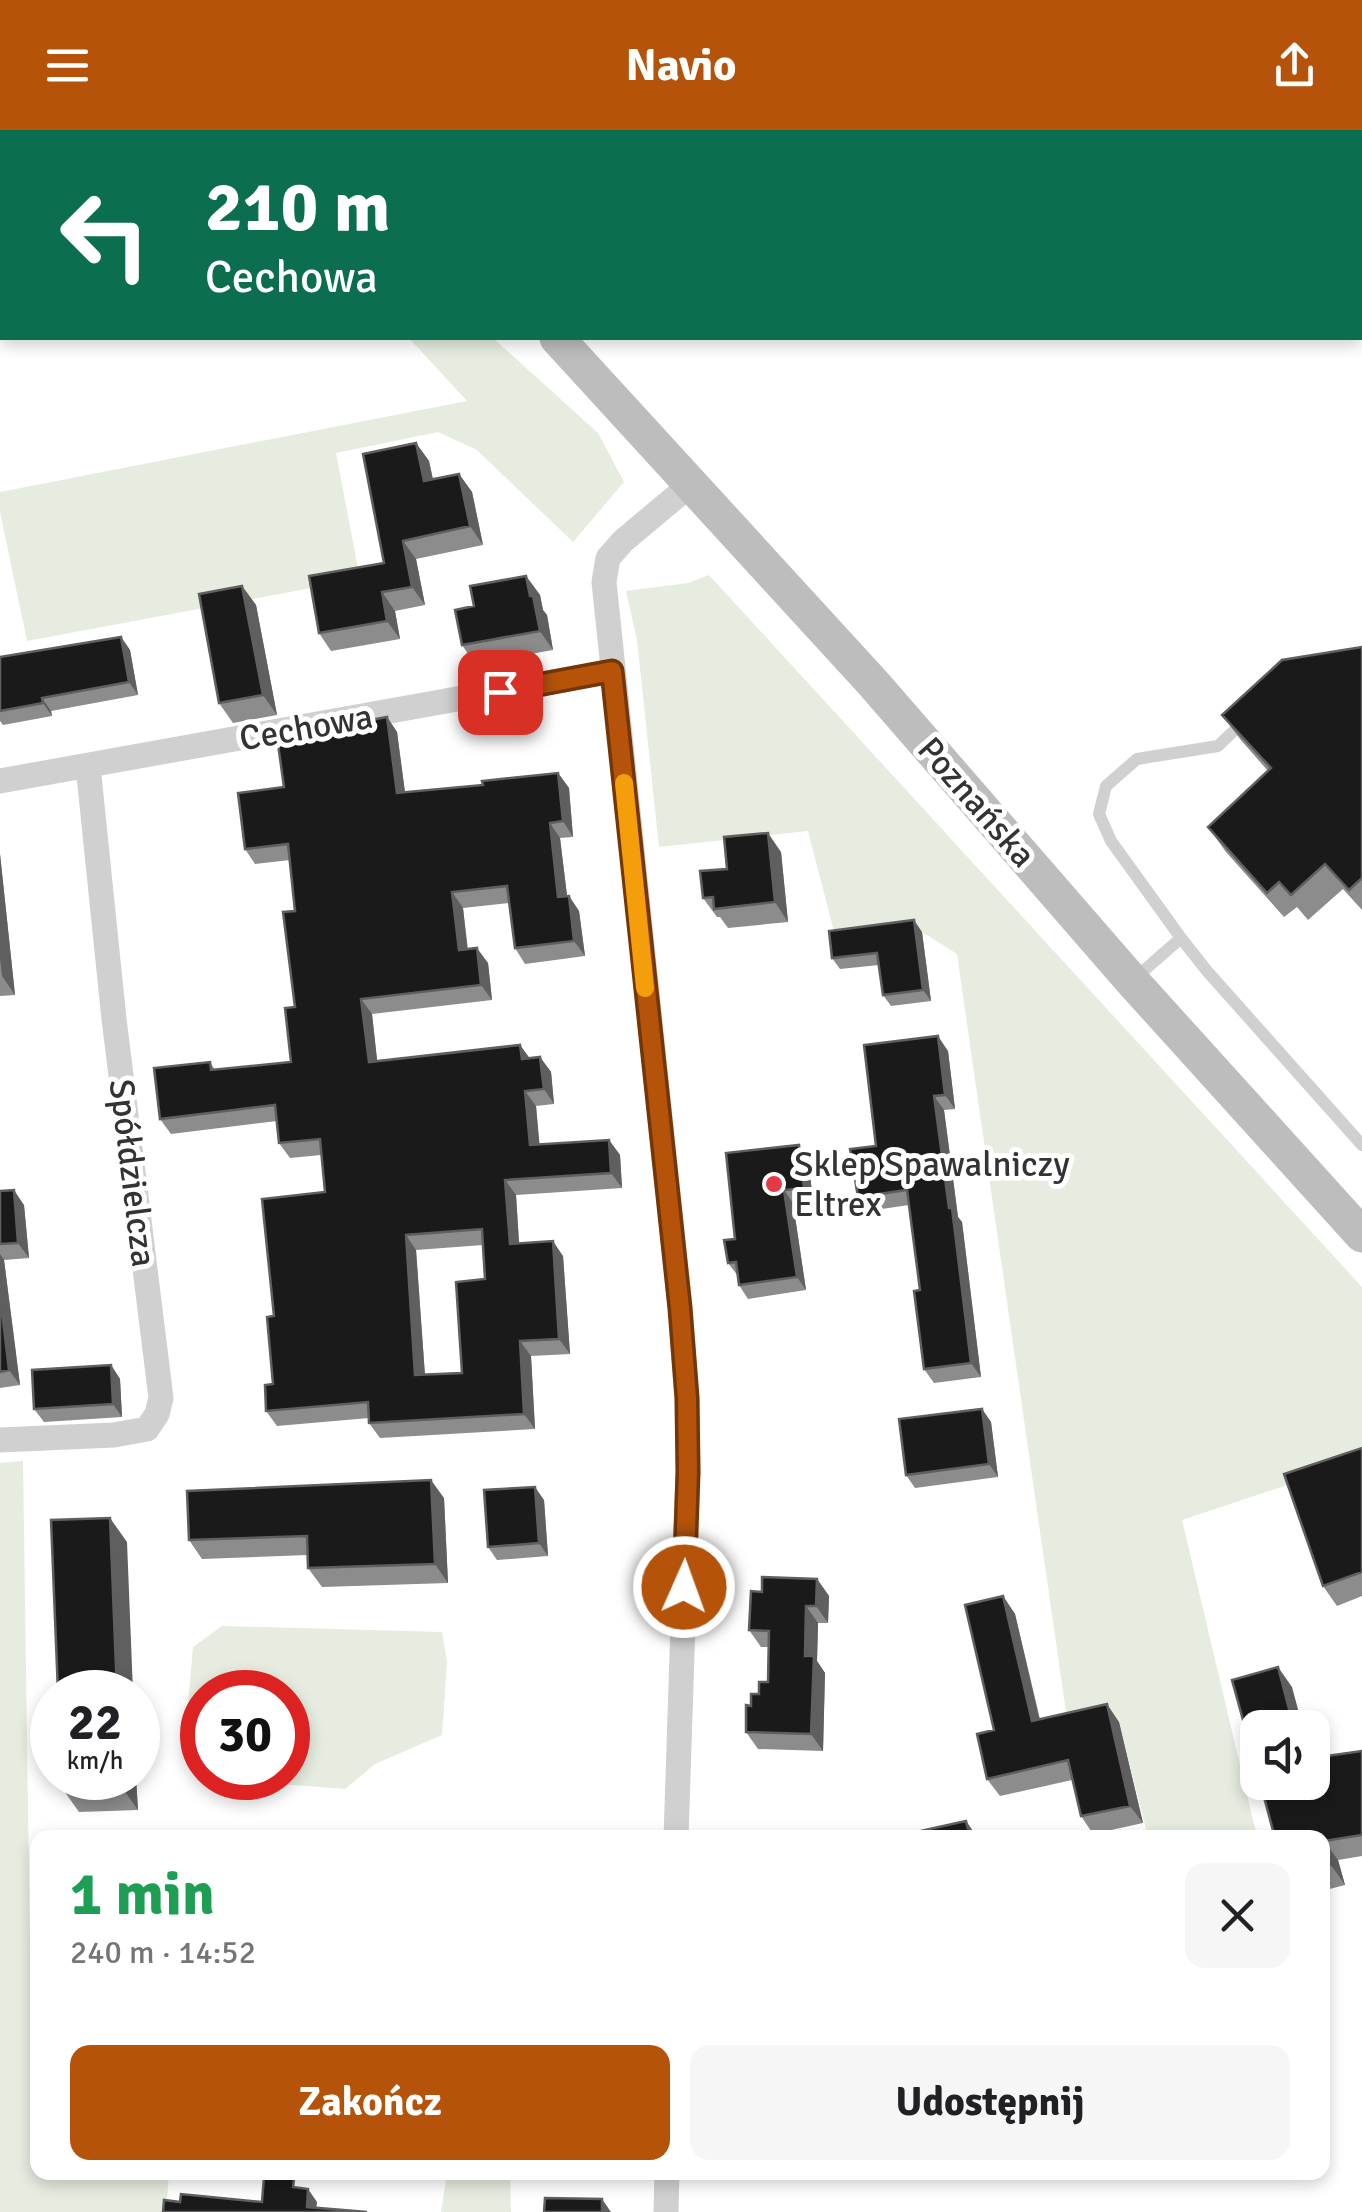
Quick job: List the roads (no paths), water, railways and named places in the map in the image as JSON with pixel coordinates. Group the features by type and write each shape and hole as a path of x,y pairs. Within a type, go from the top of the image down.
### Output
{"main road":[{"name":"Poznańska","path":"559,340 901,714 1132,980 1362,1234"}],"street":[{"path":"676,1830 687,1398 604,582 608,558 623,541 691,484"},
{"name":"Cechowa","path":"0,782 612,671"},
{"name":"Spółdzielcza","path":"0,1440 147,1430 162,1398 114,1018 88,766"},
{"path":"666,2212 667,2180"}],"lane":[{"path":"1255,711 1218,746 1138,759 1106,786 1100,814 1111,842 1180,938 1362,1145"},
{"path":"1132,980 1180,938"}],"place":[{"name":"Sklep Spawalniczy Eltrex","path":"774,1184"}]}
